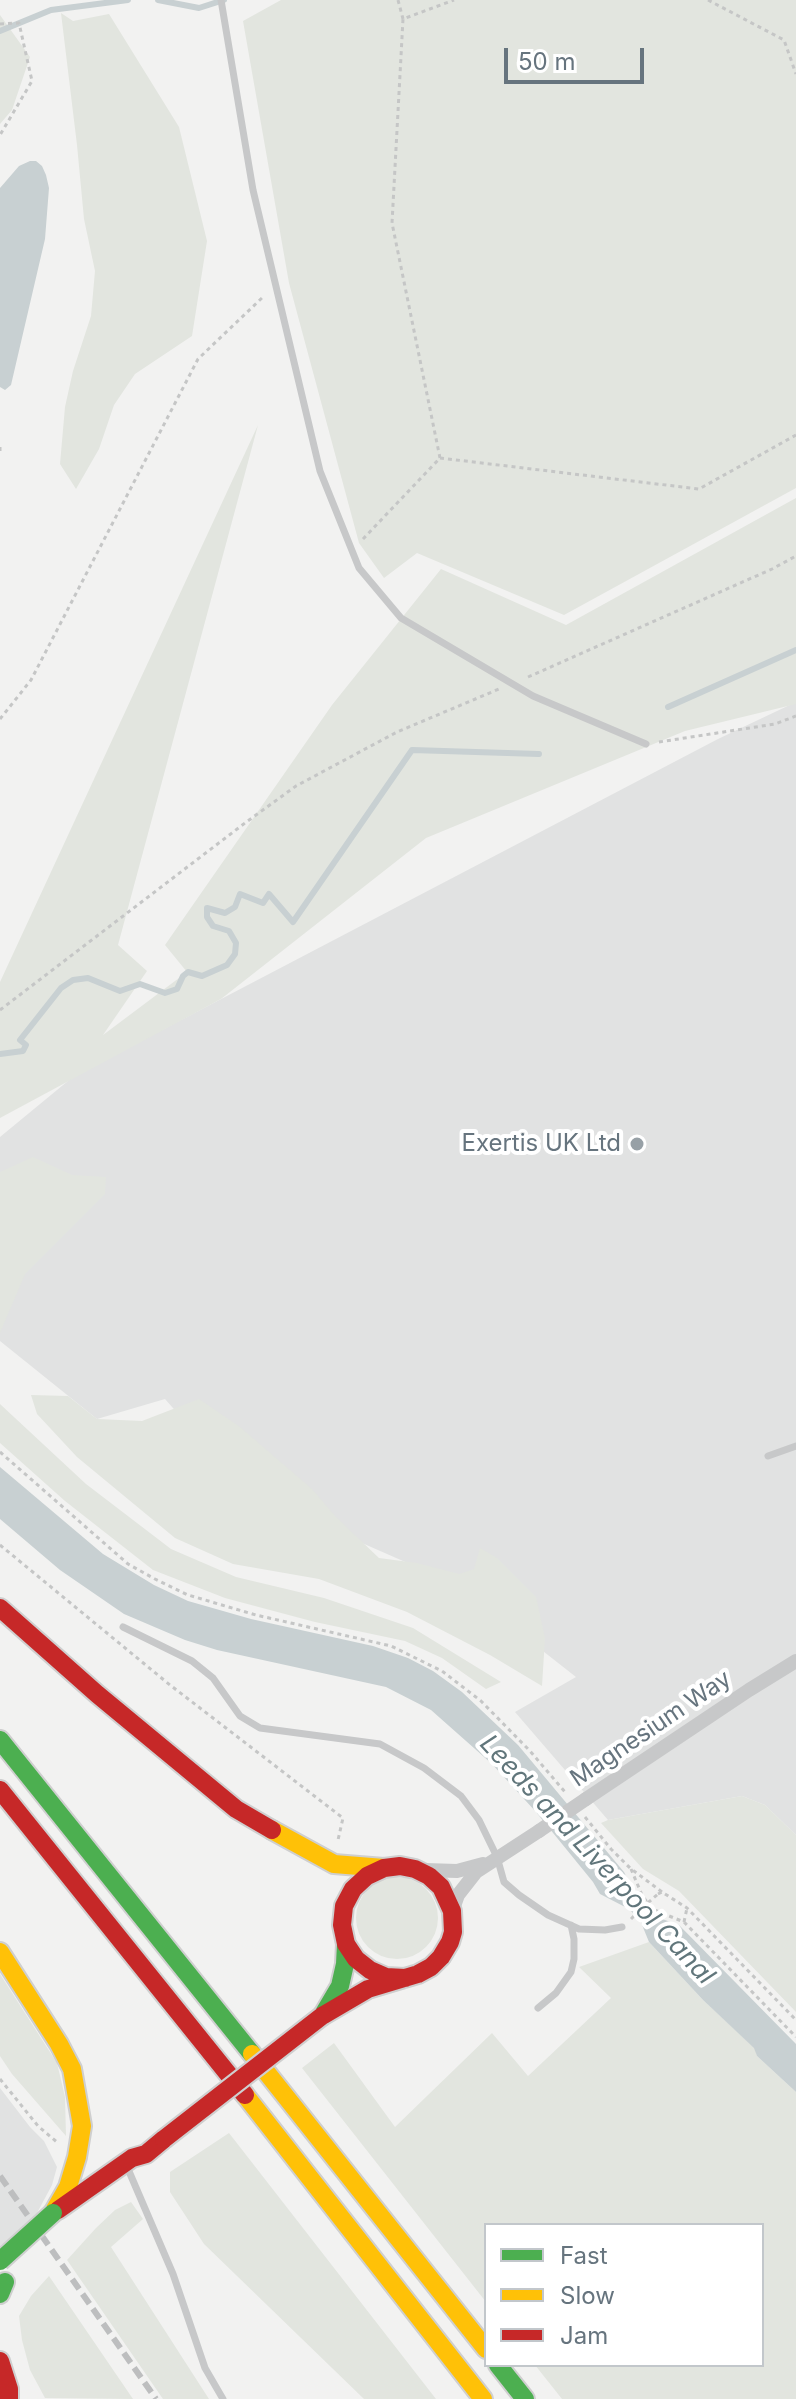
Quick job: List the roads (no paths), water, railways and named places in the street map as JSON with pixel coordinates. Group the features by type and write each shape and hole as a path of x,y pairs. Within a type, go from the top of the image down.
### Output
{"highway":[{"path":"0,1608 97,1694 236,1809 334,1864 384,1868 400,1866 429,1876 441,1887 452,1911 453,1932 441,1957 431,1967 368,1989 322,2016 164,2139 146,2154 140,2164 128,2168 53,2213 0,2261"},
{"path":"0,1740 484,2346"},
{"path":"0,1790 311,2178 483,2399"},
{"path":"322,2016 340,1986 345,1964 344,1906 353,1889 367,1876 384,1868"},
{"path":"346,1944 356,1959 370,1970 386,1977 405,1978"},
{"path":"0,1952 72,2069 82,2126 68,2187 53,2213"},
{"path":"2,2288 29,2250 128,2168"},
{"path":"1,2367 11,2396"},
{"path":"500,2367 525,2399"}],"street":[{"name":"Magnesium Way","path":"452,1911 465,1883 494,1859 796,1661"},
{"name":"Magnesium Way","path":"415,1869 457,1871 494,1859"}],"lane":[{"path":"221,0 253,190 320,471 359,568 401,618 533,696 646,744"},
{"path":"768,1456 796,1446"},
{"path":"123,1627 192,1661 213,1678 240,1716 260,1728 380,1744 424,1768 461,1796 479,1820 504,1882 519,1895 548,1915 579,1929 622,1927"},
{"path":"538,2008 556,1993 571,1972 574,1939 571,1925"},
{"path":"128,2168 173,2274 205,2368 223,2399"}],"water":[{"path":"30,161 42,166 49,188 45,239 11,385 5,390 0,387 0,188 19,166"},
{"name":"Leeds and Liverpool Canal","path":"0,1467 103,1554 154,1585 188,1601 251,1619 373,1646 408,1658 462,1692 518,1745 624,1872 640,1903 651,1915 679,1925 796,2044 796,2092 757,2056 754,2048 703,2000 649,1942 640,1920 629,1909 600,1894 536,1812 492,1764 431,1710 386,1687 217,1650 124,1614 60,1570 0,1519"}],"waterway":[{"path":"0,31 51,10 128,0"},
{"path":"158,0 199,8 224,0"},
{"path":"668,707 796,650"},
{"path":"0,1054 23,1051 26,1045 20,1040 61,988 73,980 88,978 120,991 140,984 165,993 177,989 188,972 202,976 227,965 235,954 236,943 229,931 213,926 207,917 207,908 225,913 235,907 240,894 263,903 269,894 293,922 412,750 539,754"}],"railway":[{"path":"0,2176 156,2399"}],"place":[{"name":"Exertis UK Ltd","path":"637,1144"}]}
